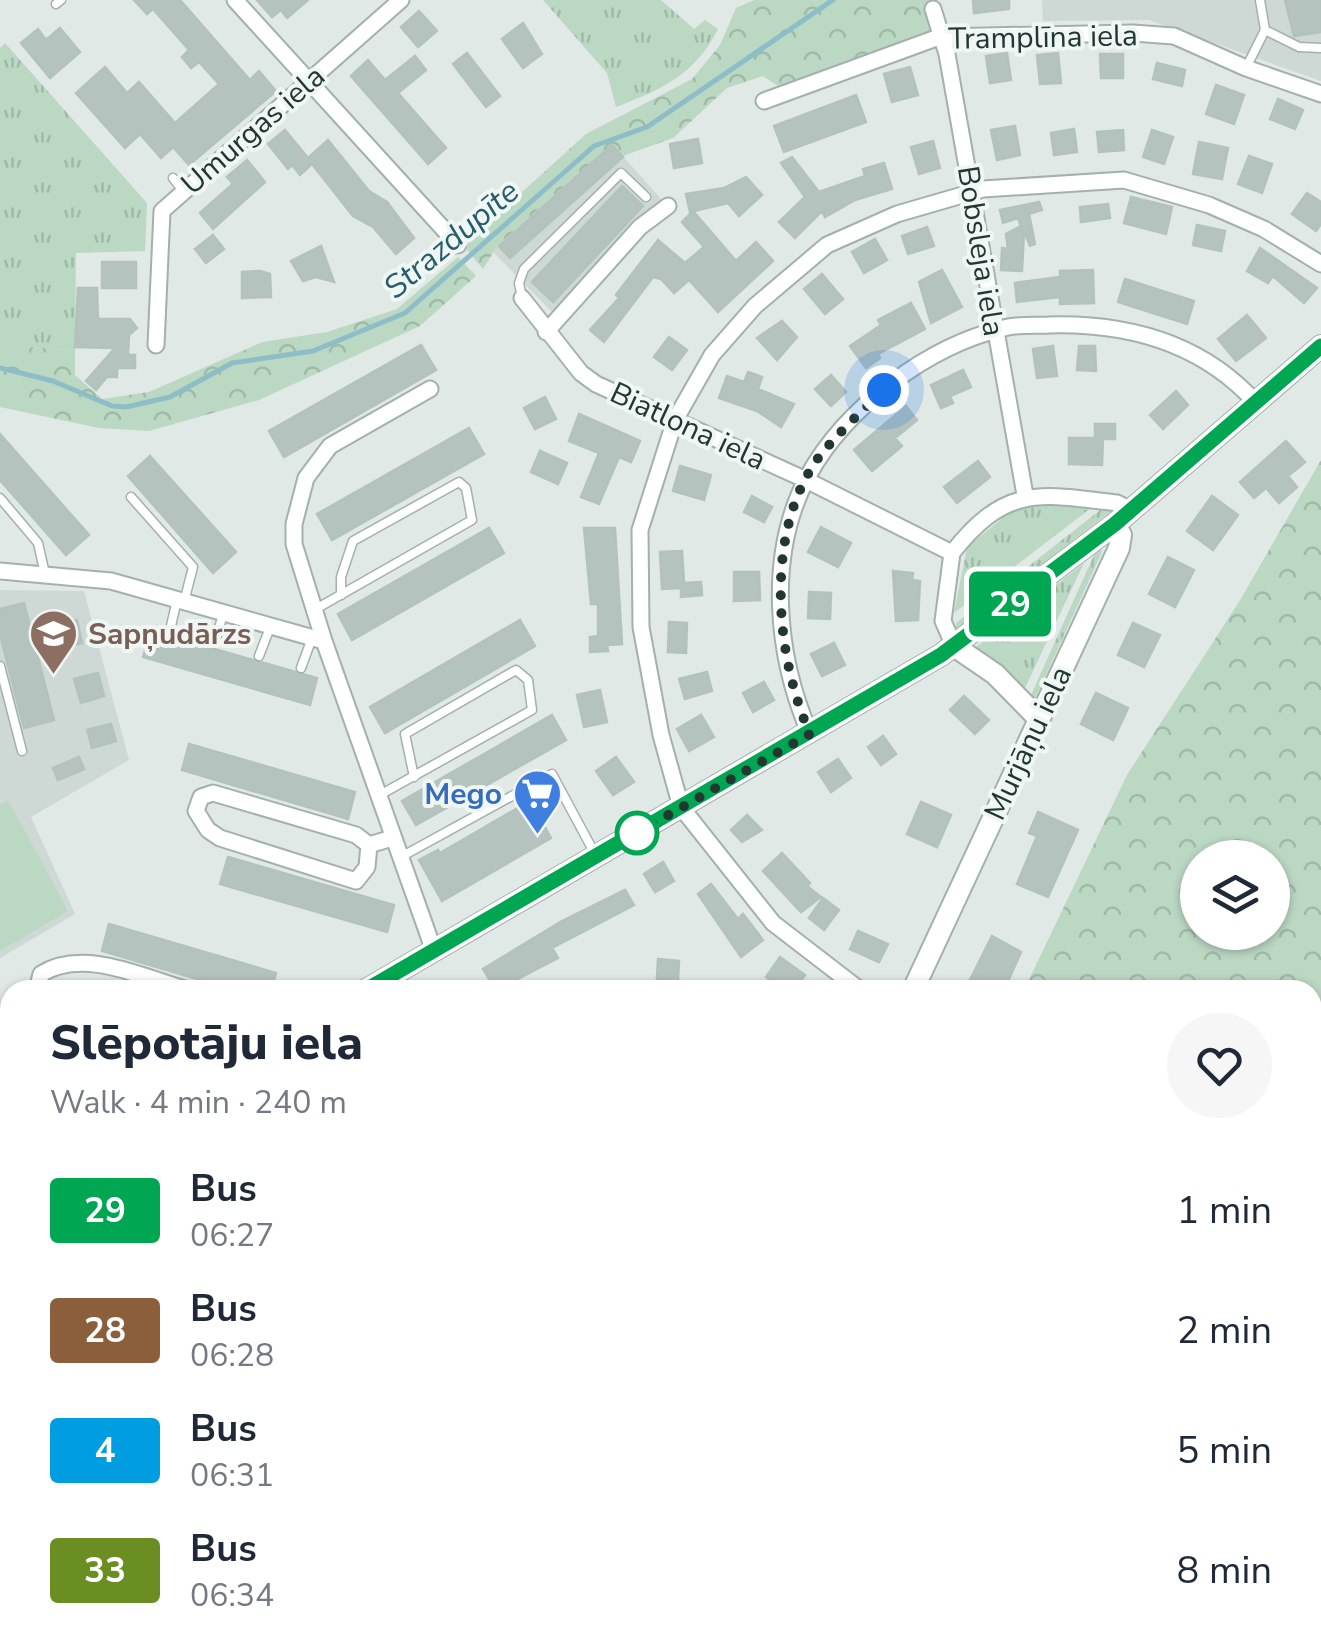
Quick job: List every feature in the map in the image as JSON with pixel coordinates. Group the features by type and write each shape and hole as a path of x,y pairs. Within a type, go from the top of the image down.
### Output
{"street":[{"path":"234,0 458,245"},
{"name":"Umurgas iela","path":"156,345 162,211 178,185 308,84 402,0"},
{"name":"Bobsleja iela","path":"933,9 947,54 993,332 1025,494"},
{"name":"Tramplīna iela","path":"764,101 939,37 1174,36 1246,68 1321,94"},
{"path":"847,980 773,924 681,807 649,682 640,530 675,420 726,334 827,244 897,214 970,191 1124,180 1209,205 1264,229 1321,264"},
{"path":"546,332 640,227 668,206"},
{"name":"Biatlona iela","path":"522,298 588,379 952,553"},
{"path":"810,734 787,671 780,607 789,540 806,480 819,458 884,390 937,355 1004,327 1081,325 1131,330 1198,356 1230,377 1256,402"},
{"path":"383,980 810,734 954,646 1123,517 1321,346"},
{"path":"430,389 330,446 306,478 294,524 294,544 314,610 318,640 434,951"},
{"path":"1039,719 995,674 954,646 943,622 952,553 962,540 1025,494 1117,503 1123,517"},
{"name":"Murjāņu iela","path":"918,980 1119,548 1123,517"},
{"path":"0,571 111,581 224,610 318,640"},
{"path":"369,844 367,867 356,880 220,838 208,830 196,812 201,796 213,794 356,835 369,844 392,838"},
{"path":"40,980 41,974 52,967 85,962 151,980"}],"lane":[{"path":"1246,68 1265,30 1260,0"},
{"path":"1265,30 1299,47 1321,48"},
{"path":"522,298 519,283 524,269 621,173 646,197"},
{"path":"314,610 472,520 466,488 458,482 354,541 341,577 340,595"},
{"path":"131,497 193,567 170,630"},
{"path":"0,498 38,543 44,574"},
{"path":"215,643 224,610"},
{"path":"260,656 271,625"},
{"path":"301,668 318,640"},
{"path":"0,666 22,750"},
{"path":"378,796 414,777 532,710 528,680 516,670 406,734 414,777"},
{"path":"399,858 552,774 597,856"}],"shaded area":[{"path":"1042,0 1321,0 1321,81 1149,20 1043,21"},
{"path":"612,144 662,200 554,314 492,251"},
{"name":"Sapņudārzs","path":"0,590 84,591 129,760 31,817 75,914 0,958"}],"green space":[{"path":"543,0 661,0 694,29 705,20 718,29 688,69 648,94 616,107 607,73"},
{"path":"754,0 933,0 928,2 932,30 778,86 763,76 727,88 673,138 581,171 498,245 483,269 467,250 469,240 586,134 692,79 720,45 736,8"},
{"path":"5,43 147,203 145,251 76,253 75,351 29,347 0,335 0,48"},
{"path":"458,257 476,276 420,326 259,400 149,431 99,428 0,407 0,335 30,347 75,351 75,375 102,399 149,392 262,342 327,332 397,309"},
{"path":"1321,460 1321,980 1029,980 1127,775 1239,602"},
{"path":"1046,501 1091,508 954,613 967,547 1021,503"},
{"path":"1104,507 1110,508 1110,512 956,630 956,623"},
{"path":"1101,549 1034,701 1031,695 1094,555"},
{"path":"1084,563 1025,688 979,653 977,646"},
{"path":"8,800 68,911 0,951 0,805"}],"building":[{"path":"134,0 180,0 250,80 259,71 276,91 189,165 173,147 161,158 140,134 125,148 76,93 105,67 127,93 139,82 175,123 219,84 199,62 191,68 182,57 189,50 153,9 147,14"},
{"path":"257,0 308,0 287,18 281,10 272,17"},
{"path":"973,0 1009,0 1009,9 974,13"},
{"path":"1285,0 1321,0 1321,32 1294,36"},
{"path":"419,11 437,31 418,47 401,27"},
{"path":"523,23 542,54 523,68 502,39"},
{"path":"60,28 80,52 50,78 21,43 38,29 46,40"},
{"path":"467,53 500,96 486,107 453,64"},
{"path":"1007,53 1011,80 990,83 986,56"},
{"path":"1058,53 1061,83 1040,84 1037,55"},
{"path":"1100,54 1123,54 1123,78 1101,78"},
{"path":"415,56 426,70 398,93 446,148 428,164 351,76 368,60 385,80"},
{"path":"1157,63 1185,70 1182,86 1153,79"},
{"path":"910,67 918,95 892,102 884,74"},
{"path":"1216,85 1244,95 1234,124 1206,114"},
{"path":"856,95 866,122 784,152 774,126"},
{"path":"1278,99 1303,110 1295,129 1270,119"},
{"path":"1015,126 1020,155 997,160 991,130"},
{"path":"1074,129 1077,152 1054,155 1051,133"},
{"path":"285,130 308,158 328,140 369,191 387,202 414,238 396,254 373,227 353,216 312,164 300,175 292,165 288,169 268,144"},
{"path":"1123,130 1124,150 1099,152 1097,132"},
{"path":"1152,130 1173,137 1164,164 1143,157"},
{"path":"698,139 702,163 674,168 670,144"},
{"path":"933,141 940,168 919,174 911,147"},
{"path":"1199,142 1228,148 1222,179 1193,174"},
{"path":"612,145 623,157 510,258 499,246"},
{"path":"1249,156 1272,164 1262,193 1238,184"},
{"path":"792,157 819,192 865,176 863,169 884,163 892,189 855,200 825,217 822,211 795,238 779,222 805,197 781,163"},
{"path":"247,160 265,182 213,229 200,213 233,184 227,177"},
{"path":"746,177 762,195 739,216 728,203 690,212 686,194 724,188"},
{"path":"622,186 643,206 553,302 532,282"},
{"path":"1307,193 1321,202 1321,224 1316,231 1292,214"},
{"path":"1131,197 1172,207 1166,234 1124,223"},
{"path":"1039,202 1042,210 1029,214 1035,244 1030,246 1024,231 1022,271 1001,270 1002,248 1008,249 1006,234 1021,226 1018,218 1003,223 1000,210"},
{"path":"1108,204 1110,218 1081,222 1080,207"},
{"path":"693,211 736,261 756,242 773,261 718,312 689,280 674,293 661,279 653,277 604,342 590,330 619,298 616,295 658,240 685,263 704,247 682,222"},
{"path":"1197,225 1225,231 1221,251 1193,245"},
{"path":"927,227 934,246 908,254 902,236"},
{"path":"213,235 224,249 206,263 195,249"},
{"path":"875,239 887,260 864,273 852,252"},
{"path":"321,246 334,282 316,277 303,281 291,261"},
{"path":"1260,248 1317,288 1304,303 1273,276 1268,283 1247,271"},
{"path":"102,262 136,262 136,288 102,288"},
{"path":"942,270 962,307 931,323 919,282"},
{"path":"1093,270 1094,303 1060,304 1060,297 1017,302 1015,283 1060,277 1060,271"},
{"path":"242,272 270,274 271,297 242,298"},
{"path":"822,274 843,299 825,314 804,289"},
{"path":"1125,279 1194,301 1187,324 1118,302"},
{"path":"78,288 97,288 98,319 130,319 137,328 129,335 128,355 135,355 135,368 117,368 117,377 107,377 96,390 86,381 115,348 75,347"},
{"path":"911,303 925,329 878,354 880,358 866,368 850,346 881,325 878,320"},
{"path":"1247,315 1266,338 1236,361 1218,339"},
{"path":"782,321 797,337 777,360 757,338"},
{"path":"669,337 687,350 672,370 654,357"},
{"path":"421,345 436,370 284,457 269,431"},
{"path":"1053,346 1057,376 1037,378 1033,349"},
{"path":"1079,346 1095,346 1096,371 1077,370"},
{"path":"963,370 971,387 950,396 953,403 941,408 931,385"},
{"path":"748,372 762,377 758,389 794,404 781,427 757,411 719,398 727,376 744,382"},
{"path":"831,375 846,392 831,406 815,389"},
{"path":"1176,391 1188,405 1163,429 1150,415"},
{"path":"545,397 556,419 535,429 524,408"},
{"path":"906,406 917,420 895,438 902,446 872,471 854,450"},
{"path":"579,414 640,441 631,462 619,457 599,504 581,497 599,453 569,441"},
{"path":"1095,424 1115,424 1115,439 1103,439 1102,465 1069,464 1069,438 1095,438"},
{"path":"469,428 484,454 332,540 317,514"},
{"path":"0,434 89,535 66,555 0,480"},
{"path":"1286,441 1305,462 1288,476 1297,487 1279,503 1266,488 1254,498 1240,482"},
{"path":"540,451 567,463 558,484 531,472"},
{"path":"150,456 236,552 213,573 128,476"},
{"path":"978,461 990,477 957,503 944,487"},
{"path":"680,466 711,475 704,500 673,491"},
{"path":"752,496 772,507 764,522 744,512"},
{"path":"1212,496 1238,515 1213,550 1187,531"},
{"path":"821,527 851,543 838,567 808,552"},
{"path":"489,528 504,553 352,640 338,614"},
{"path":"584,528 615,528 622,644 607,645 608,651 590,652 590,637 598,636 598,604 591,604"},
{"path":"682,551 684,583 701,582 702,595 681,597 681,588 662,589 660,552"},
{"path":"1168,557 1194,570 1175,607 1149,594"},
{"path":"893,571 913,573 912,580 920,581 918,620 896,621"},
{"path":"734,572 759,572 760,600 734,601"},
{"path":"809,592 831,593 830,619 808,618"},
{"path":"24,603 54,720 24,728 0,634 0,609"},
{"path":"77,620 82,643 66,647 60,623"},
{"path":"520,620 535,646 385,733 370,707"},
{"path":"669,622 687,623 686,653 668,652"},
{"path":"1133,623 1160,635 1144,667 1118,655"},
{"path":"151,631 317,678 310,705 143,657"},
{"path":"834,643 845,665 822,676 811,654"},
{"path":"707,672 712,691 685,699 679,679"},
{"path":"98,673 104,696 81,703 74,679"},
{"path":"764,682 774,700 753,712 743,693"},
{"path":"600,690 607,722 584,727 577,695"},
{"path":"1096,693 1128,708 1113,740 1081,724"},
{"path":"964,696 989,720 975,734 950,710"},
{"path":"552,715 566,740 416,825 402,801"},
{"path":"701,715 714,737 689,751 677,729"},
{"path":"111,724 116,741 92,748 87,730"},
{"path":"883,736 896,754 881,765 868,747"},
{"path":"189,744 355,792 348,819 182,770"},
{"path":"79,757 84,769 58,780 53,768"},
{"path":"616,757 634,782 613,795 596,771"},
{"path":"838,759 851,778 831,792 818,772"},
{"path":"530,801 551,838 442,901 419,860 438,850 440,853"},
{"path":"921,802 951,815 937,847 907,834"},
{"path":"1038,812 1078,830 1048,897 1017,884 1037,836 1029,833"},
{"path":"747,815 762,830 742,842 731,830"},
{"path":"782,853 810,883 807,886 821,897 801,912 763,871"},
{"path":"228,857 394,905 387,932 220,884"},
{"path":"663,862 674,881 655,892 644,874"},
{"path":"711,884 738,919 743,914 763,940 741,957 698,894"},
{"path":"625,890 634,905 552,948 558,958 515,980 490,980 483,969 562,921"},
{"path":"823,898 839,910 824,930 809,918"},
{"path":"109,924 276,973 274,980 200,980 102,951"},
{"path":"858,931 888,944 879,962 850,949"},
{"path":"992,936 1021,952 1008,980 970,980"},
{"path":"780,957 805,975 801,980 766,977"},
{"path":"658,959 679,961 678,980 657,979"}],"waterway":[{"name":"Strazdupīte","path":"0,368 53,381 112,406 126,407 170,397 232,363 313,351 405,313 594,146 647,127 833,0"}],"bus line":[{"name":"29","path":"383,980 941,655 1115,524 1321,346"}],"place":[{"name":"Sapņudārzs","path":"53,676"},
{"name":"Mego","path":"537,836"}],"route":[{"path":"637,833 810,734 787,671 782,640 782,576 796,504 819,458 884,390"}]}
